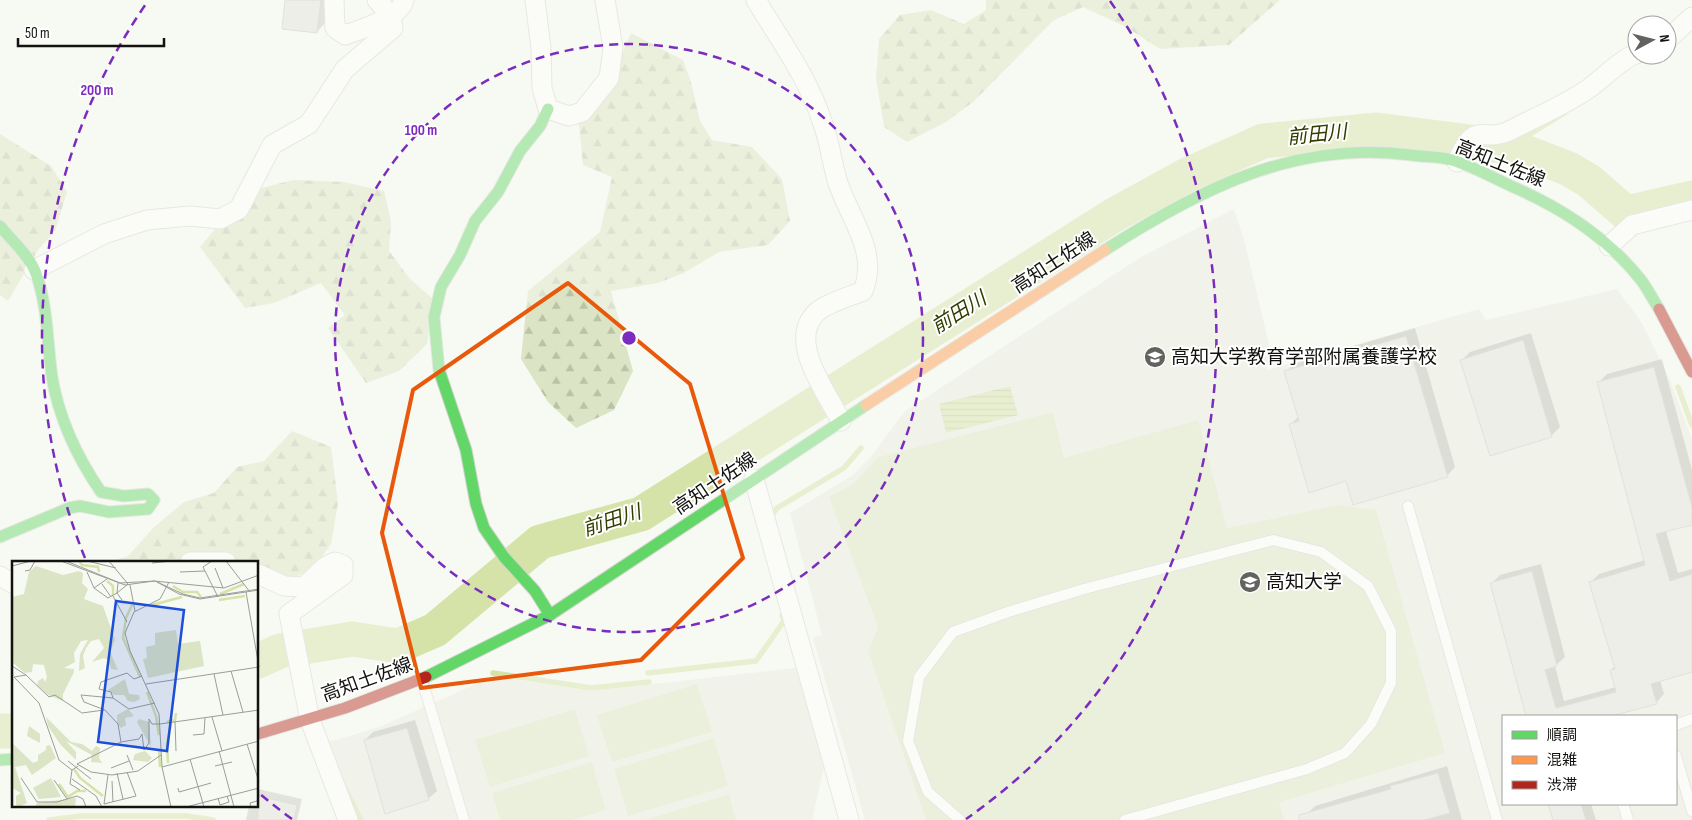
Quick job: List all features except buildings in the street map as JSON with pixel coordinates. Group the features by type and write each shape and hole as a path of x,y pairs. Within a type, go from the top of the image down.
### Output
{"main road":[{"path":"548,109 540,126 520,151 498,192 475,221 460,254 441,286 434,317 439,370 466,450 476,504 484,528 504,557 535,591 550,615"},
{"name":"高知土佐線","path":"259,734 310,720 422,679 550,615 841,421 1129,235 1235,178 1298,159 1334,153 1463,150 1592,231 1608,246 1641,280 1664,318 1692,372"},
{"path":"0,226 34,270 44,315 55,392 65,427 87,470 101,492 124,496 148,494 154,500 148,509 109,512 80,506 69,508 0,538"}],"street":[{"path":"334,0 335,28 345,35 391,16 403,4 404,0"},
{"path":"34,270 104,234 147,220 190,216 220,219 239,210 272,146 309,124 345,69 393,28 391,16 377,0"},
{"path":"535,0 541,48 542,88 548,109 569,116 582,112 609,78 613,48 605,0"},
{"path":"756,0 804,80 823,123 838,184 862,235 868,262 868,279 863,291 817,312 804,332 807,356 841,421"},
{"path":"1677,31 1692,17"},
{"path":"1463,150 1474,135 1504,134 1587,90 1622,60 1627,58"},
{"path":"1608,246 1632,225 1692,210"},
{"path":"754,479 849,820"},
{"path":"259,574 284,586 304,587 325,567 334,562 343,565 343,575 289,614 296,658 310,720 348,820"},
{"path":"0,576 12,583"}],"lane":[{"path":"1408,506 1497,820"},
{"path":"960,820 928,792 908,741 919,677 953,632 1008,612 1084,589 1273,540 1321,552 1368,586 1391,630 1391,683 1371,724 1345,753 1307,769 1125,820"},
{"path":"422,679 464,820"},
{"path":"1677,725 1692,719"},
{"path":"1677,759 1692,811"},
{"path":"1623,805 1628,820"}],"highlighted area":[{"path":"568,283 690,384 743,558 641,660 421,688 382,533 413,390"}],"shaded area":[{"name":"高知大学","path":"1234,209 1245,243 1269,344 1267,370 1479,309 1486,320 1617,289 1642,323 1669,378 1692,439 1692,820 865,820 813,638 822,635 790,513 853,475 870,458 905,411 1141,257"},
{"path":"1010,386 1018,415 946,433 939,404"},
{"path":"794,668 798,670 825,762 812,820 363,820 347,786 335,773 326,743 379,727 494,676 592,691"}],"green space":[{"path":"986,0 1280,0 1229,45 1160,49 1126,27 1083,7 1054,20 973,102 946,122 907,142 884,127 876,78 879,39 900,15 931,10 964,24 986,10"},
{"path":"631,33 683,60 691,82 700,121 712,140 752,147 782,179 790,221 768,245 719,252 684,273 658,283 611,291 633,371 614,410 576,428 548,402 521,359 528,291 600,232 612,177 583,165 578,114 609,86"},
{"path":"0,134 51,166 67,192 55,231 38,250 8,301 0,295"},
{"path":"293,180 344,182 384,191 391,222 389,251 410,279 434,300 427,344 399,371 366,383 328,328 345,315 321,283 274,303 245,308 200,247 246,192"},
{"path":"1053,412 1064,458 1198,420 1227,528 1339,505 1376,510 1445,753 1279,802 1284,820 926,820 868,651 878,627 829,497 852,485 879,457"},
{"path":"292,431 331,447 338,503 331,544 313,569 276,586 259,578 259,561 114,561 128,556 153,528 184,502 214,493 237,467 264,461"},
{"path":"697,684 712,732 612,762 597,715"},
{"path":"575,709 589,756 490,787 475,740"},
{"path":"714,738 728,786 628,816 614,769"},
{"path":"592,762 606,810 572,820 500,820 492,793"},
{"path":"729,794 736,820 645,820"}],"waterway":[{"path":"1509,147 1564,113"},
{"name":"前田川","path":"259,661 280,651 352,639 398,646 435,630 540,542 641,514 1114,215 1185,176 1263,141 1377,130 1509,147 1569,169 1589,181 1626,213 1692,198"},
{"path":"1678,387 1692,425"},
{"path":"773,520 772,515 777,508 844,468 861,448"},
{"path":"648,673 756,661 784,621 782,615"},
{"path":"493,673 591,688 649,682"},
{"name":"前田川","path":"0,731 12,731"},
{"path":"345,788 361,820"},
{"path":"49,820 81,816 187,816 213,820"}],"traffic: fast":[{"path":"548,109 540,126 520,151 498,192 475,221 460,255 441,287 434,317 439,370 466,450 476,504 484,528 504,557 535,591 550,615"},
{"path":"1105,250 1177,207 1213,189 1250,174 1288,162 1328,155 1368,152 1437,157 1467,165 1529,194 1582,225 1628,265 1644,283 1659,309"},
{"path":"0,226 24,253 35,271 45,310 55,393 64,423 84,465 101,492 124,496 148,494 154,500 148,509 109,512 80,506 69,508 0,537"},
{"path":"426,677 550,615 866,405"},
{"path":"0,760 12,759"}],"traffic: slow":[{"path":"866,405 1105,250"}],"traffic: jam":[{"path":"1659,309 1692,372"},
{"path":"259,734 345,708 426,677"}],"place":[{"name":"高知大学教育学部附属養護学校","path":"1155,357"},
{"name":"高知大学","path":"1250,582"}]}
